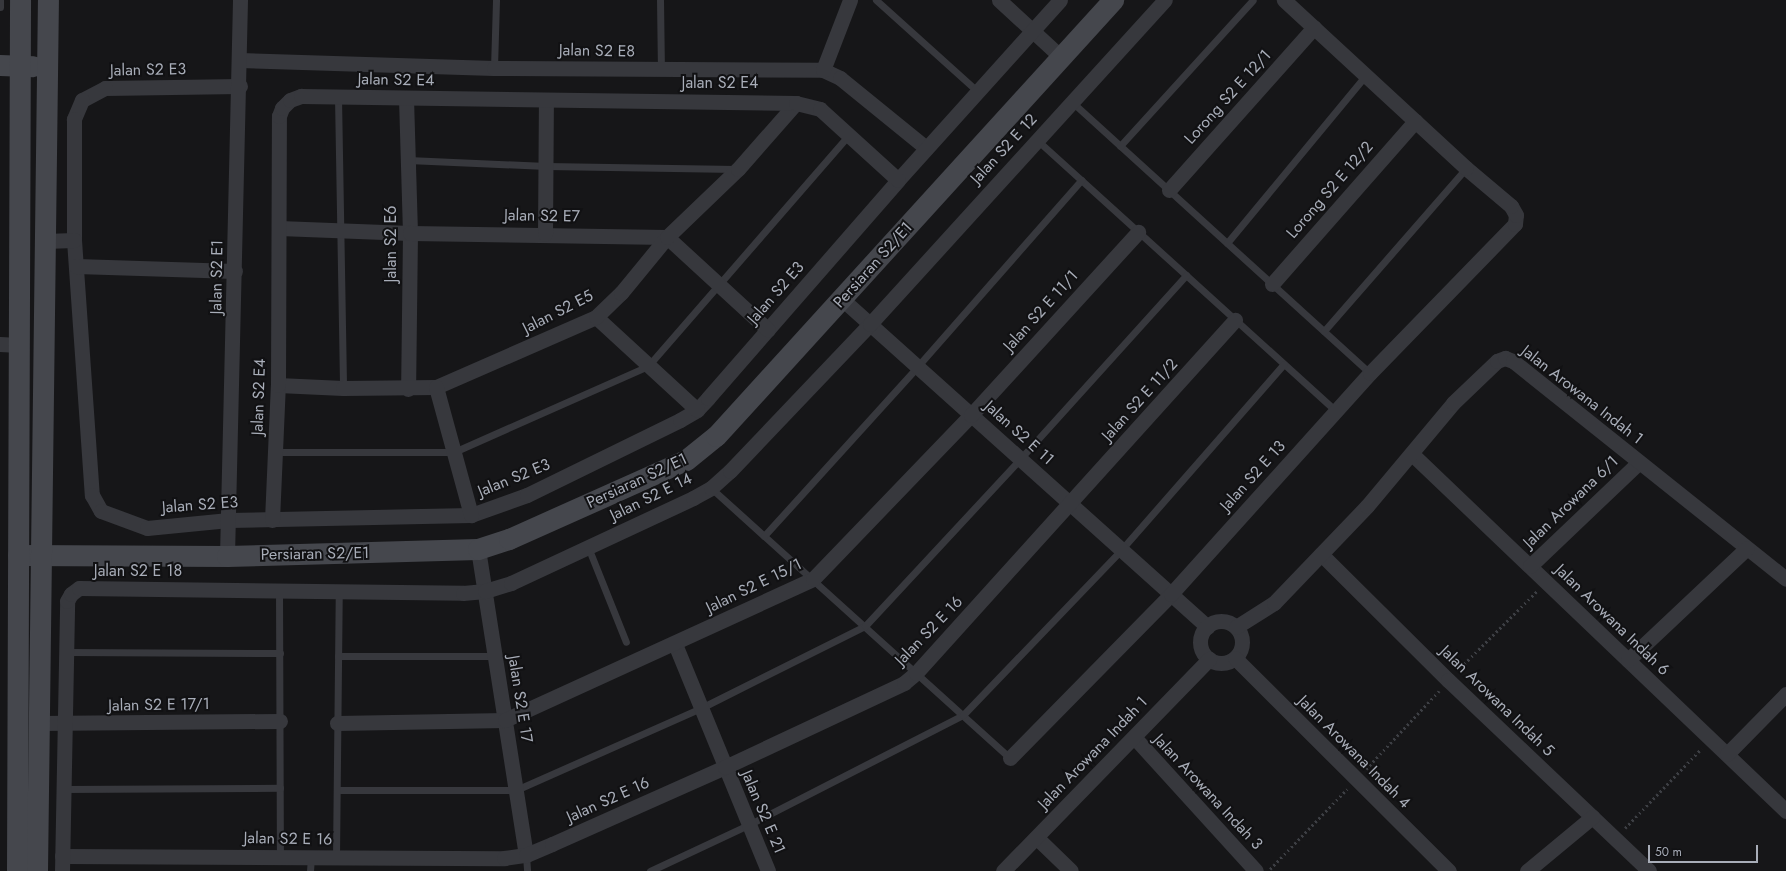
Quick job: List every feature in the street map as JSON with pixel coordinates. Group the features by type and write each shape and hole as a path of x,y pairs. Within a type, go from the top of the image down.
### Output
{"street":[{"path":"17,871 18,555 9,345 10,65 20,0"},
{"path":"37,871 48,0"},
{"name":"Jalan S2 E1","path":"227,556 240,86 240,0"},
{"path":"823,70 850,0"},
{"path":"999,0 1060,56"},
{"name":"Jalan S2 E3","path":"240,86 105,88 82,100 74,119 74,240 92,495 101,511 147,528 229,520 471,515 527,495 697,410 926,148 1033,32 1060,0"},
{"name":"Persiaran S2/E1","path":"18,555 227,556 478,549 509,539 686,460 716,436 842,299 1060,56 1113,0"},
{"name":"Jalan S2 E 12","path":"870,324 1165,0"},
{"path":"1284,0 1466,168"},
{"name":"Lorong S2 E 12/1","path":"1169,190 1314,27"},
{"name":"Jalan S2 E8","path":"240,60 494,68 823,70 840,78 926,148"},
{"path":"10,65 47,66"},
{"name":"Jalan S2 E4","path":"272,520 278,385 279,116 282,108 290,100 302,96 796,103 820,109 898,180"},
{"name":"Jalan S2 E6","path":"406,98 410,233 408,389"},
{"path":"545,234 546,100"},
{"name":"Jalan S2 E5","path":"278,385 408,389 436,387 596,317 621,294 667,237 738,169 796,103"},
{"name":"Lorong S2 E 12/2","path":"1272,284 1415,121"},
{"name":"Jalan S2 E 13","path":"1010,758 1170,594 1370,373 1515,224 1516,214 1511,206 1466,168"},
{"name":"Jalan S2 E7","path":"279,228 410,233 667,237"},
{"name":"Jalan S2 E 11/1","path":"971,415 1138,232"},
{"path":"667,237 721,285 768,330"},
{"path":"45,241 74,240"},
{"path":"76,266 235,271"},
{"name":"Jalan S2 E 11","path":"842,299 1207,627"},
{"path":"596,317 697,410"},
{"name":"Jalan S2 E 11/2","path":"1071,505 1236,320"},
{"name":"Jalan S2 E 14","path":"485,591 511,583 711,488 870,324"},
{"name":"Jalan Arowana Indah 1","path":"1236,627 1274,603 1412,454 1453,403 1497,361 1505,358 1513,361 1638,463 1786,579"},
{"path":"436,387 471,515"},
{"name":"Jalan S2 E 15/1","path":"505,720 675,644 812,579 971,415"},
{"name":"Jalan Arowana Indah 6","path":"1412,454 1786,811"},
{"name":"Jalan Arowana 6/1","path":"1530,566 1638,463"},
{"name":"Jalan S2 E 16","path":"62,864 280,855 310,864 336,858 504,858 526,854 725,767 904,683 916,673 1071,505"},
{"path":"1628,660 1747,548"},
{"name":"Jalan S2 E 17","path":"478,549 526,854"},
{"name":"Jalan Arowana Indah 5","path":"1321,554 1448,680 1649,871"},
{"name":"Jalan S2 E 18","path":"62,864 68,601 79,588 463,593 485,591"},
{"path":"1223,621 1236,627 1242,639 1242,646 1234,658 1222,663 1209,659 1201,648 1200,641 1207,627 1223,621"},
{"name":"Jalan S2 E 21","path":"675,644 768,871"},
{"name":"Jalan Arowana Indah 4","path":"1234,658 1355,781 1449,871"},
{"name":"Jalan Arowana Indah 1","path":"1003,871 1037,838 1209,659"},
{"path":"1727,754 1786,694"},
{"path":"337,723 505,720"},
{"name":"Jalan S2 E 17/1","path":"39,723 280,722"},
{"name":"Jalan Arowana Indah 3","path":"1134,737 1256,871"},
{"path":"1526,871 1592,817"},
{"path":"1037,838 1071,871"}],"lane":[{"path":"0,0 0,8"},
{"path":"494,68 496,0"},
{"path":"660,0 661,70"},
{"path":"876,0 977,91"},
{"path":"1120,146 1253,0"},
{"path":"1227,243 1365,76"},
{"path":"338,97 342,231 344,388"},
{"path":"1072,102 1370,373"},
{"path":"274,452 454,452 648,366 721,285 849,135"},
{"path":"1036,140 1336,411"},
{"path":"408,160 546,166 738,169"},
{"path":"1324,331 1466,168"},
{"path":"764,536 918,367 1081,180"},
{"path":"337,790 516,790 701,708 865,626 1020,459 1186,275"},
{"path":"650,871 748,825 963,715 1121,550 1284,364"},
{"path":"711,488 1010,758"},
{"path":"588,547 626,642"},
{"path":"280,590 280,855"},
{"path":"336,858 339,591"},
{"path":"66,652 280,653"},
{"path":"338,656 495,656"},
{"path":"63,789 280,788"},
{"path":"526,854 527,871"}],"path":[{"path":"1268,871 1355,781 1448,680 1546,582"},
{"path":"1615,838 1711,739"}]}
